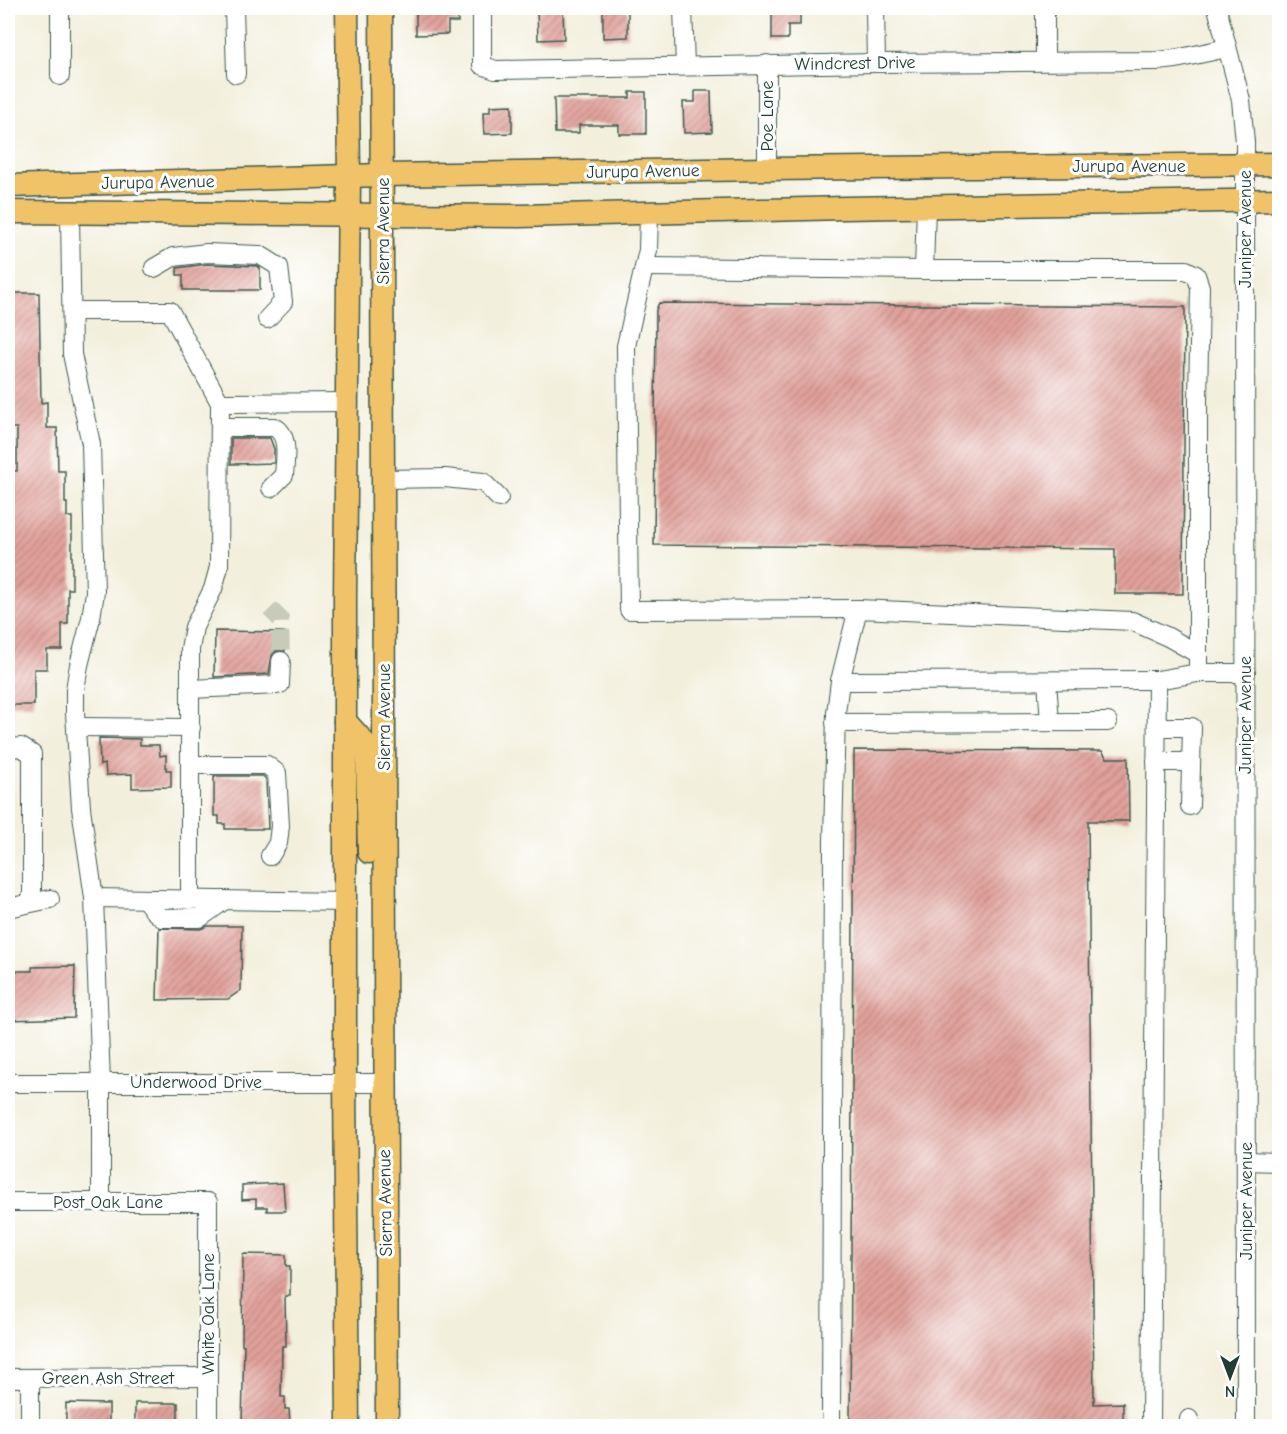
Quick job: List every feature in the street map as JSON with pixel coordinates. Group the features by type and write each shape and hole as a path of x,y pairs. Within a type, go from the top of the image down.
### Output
{"main road":[{"name":"Sierra Avenue","path":"347,8 349,177 345,1083 348,1426"},
{"name":"Sierra Avenue","path":"381,8 387,1426"},
{"name":"Jurupa Avenue","path":"8,186 382,175 1280,164"},
{"name":"Jurupa Avenue","path":"8,212 519,216 1280,200"},
{"path":"345,721 363,741 367,755 369,875 371,889 385,932"}],"street":[{"path":"60,8 60,76"},
{"path":"234,8 236,74"},
{"name":"Windcrest Drive","path":"482,8 482,65 495,70 767,64 1167,60 1227,48"},
{"path":"683,8 684,66"},
{"path":"875,8 876,63"},
{"path":"1045,8 1045,61"},
{"name":"Juniper Avenue","path":"1217,8 1241,100 1245,165 1245,1426"},
{"name":"Poe Lane","path":"767,64 767,169"},
{"path":"924,270 926,206"},
{"path":"70,213 72,354 91,444 95,592 75,690 81,807 94,898 101,1083 101,1202"},
{"path":"649,214 648,250 626,346 629,610 858,609 1132,621 1198,654"},
{"path":"154,268 173,257 207,253 260,255 279,267 283,302 267,319"},
{"path":"645,267 1186,270 1196,275 1200,287 1198,673"},
{"path":"72,312 170,311 220,403 219,567 213,589 191,637 190,900"},
{"path":"220,403 347,402"},
{"path":"220,426 280,429 284,436 284,476 271,488"},
{"path":"384,479 445,478 483,482 499,498"},
{"path":"831,1426 835,723 840,681 858,609"},
{"path":"190,689 277,685 279,684 281,661"},
{"path":"840,681 1157,680 1198,673 1245,673"},
{"path":"1151,1426 1157,680"},
{"path":"1047,681 1050,722"},
{"path":"835,723 1108,722"},
{"path":"77,727 191,728"},
{"path":"1157,727 1192,727 1190,806"},
{"path":"8,748 21,747 28,749 32,754 41,900 8,908"},
{"path":"1156,762 1191,762"},
{"path":"191,765 267,765 277,773 280,826 278,843 270,856"},
{"path":"94,898 346,902"},
{"path":"145,899 162,918 200,918 225,900"},
{"name":"Underwood Drive","path":"8,1083 384,1083"},
{"path":"1245,1161 1280,1162"},
{"name":"Post Oak Lane","path":"8,1202 208,1202"},
{"name":"White Oak Lane","path":"208,1202 208,1426"},
{"name":"Green Ash Street","path":"8,1378 208,1377"},
{"path":"30,1378 30,1426"}],"building":[{"path":"416,8 458,8 458,22 448,22 448,34 416,35"},
{"path":"537,8 563,8 564,39 538,40"},
{"path":"610,8 628,8 628,37 603,38 603,10 610,10"},
{"path":"772,8 800,8 800,25 788,25 788,39 772,39"},
{"path":"695,91 711,91 712,132 684,133 683,102 695,102"},
{"path":"630,92 646,92 646,134 619,134 619,125 579,125 579,133 555,133 554,98 630,98"},
{"path":"512,105 512,133 484,134 483,112 490,112 490,106"},
{"path":"207,264 257,266 260,268 260,290 183,290 183,275 177,275 177,268"},
{"path":"8,293 39,293 41,403 47,402 47,428 57,428 58,471 65,471 67,517 72,517 72,589 68,589 68,624 62,624 62,650 47,650 47,669 34,669 34,705 8,705 8,471 17,471 17,428 8,428"},
{"path":"659,303 1185,307 1183,594 1115,594 1115,549 654,545 656,310"},
{"path":"231,438 270,438 274,449 274,463 231,464"},
{"path":"215,631 285,632 285,651 276,651 272,655 269,674 214,677"},
{"path":"99,738 140,739 140,745 159,745 160,756 166,755 166,770 171,770 171,787 132,788 132,774 106,775 105,764 100,765"},
{"path":"854,750 1102,751 1107,758 1128,758 1129,821 1088,821 1094,1404 1123,1403 1123,1426 850,1426"},
{"path":"214,776 263,776 266,779 268,829 225,829 225,824 219,824 219,816 214,816"},
{"path":"208,926 242,926 241,990 228,999 157,1000 159,928 200,929"},
{"path":"75,966 74,1018 8,1020 8,971 32,971 32,967"},
{"path":"283,1183 285,1211 267,1211 267,1207 256,1207 256,1199 242,1200 242,1185"},
{"path":"243,1254 286,1255 286,1266 290,1266 290,1296 285,1296 286,1346 282,1346 281,1397 285,1397 285,1409 289,1409 290,1423 242,1424"},
{"path":"66,1403 109,1404 109,1426 66,1426"},
{"path":"135,1403 178,1403 178,1426 135,1426"}],"tunnel":[{"path":"270,609 280,619 281,661"}]}
